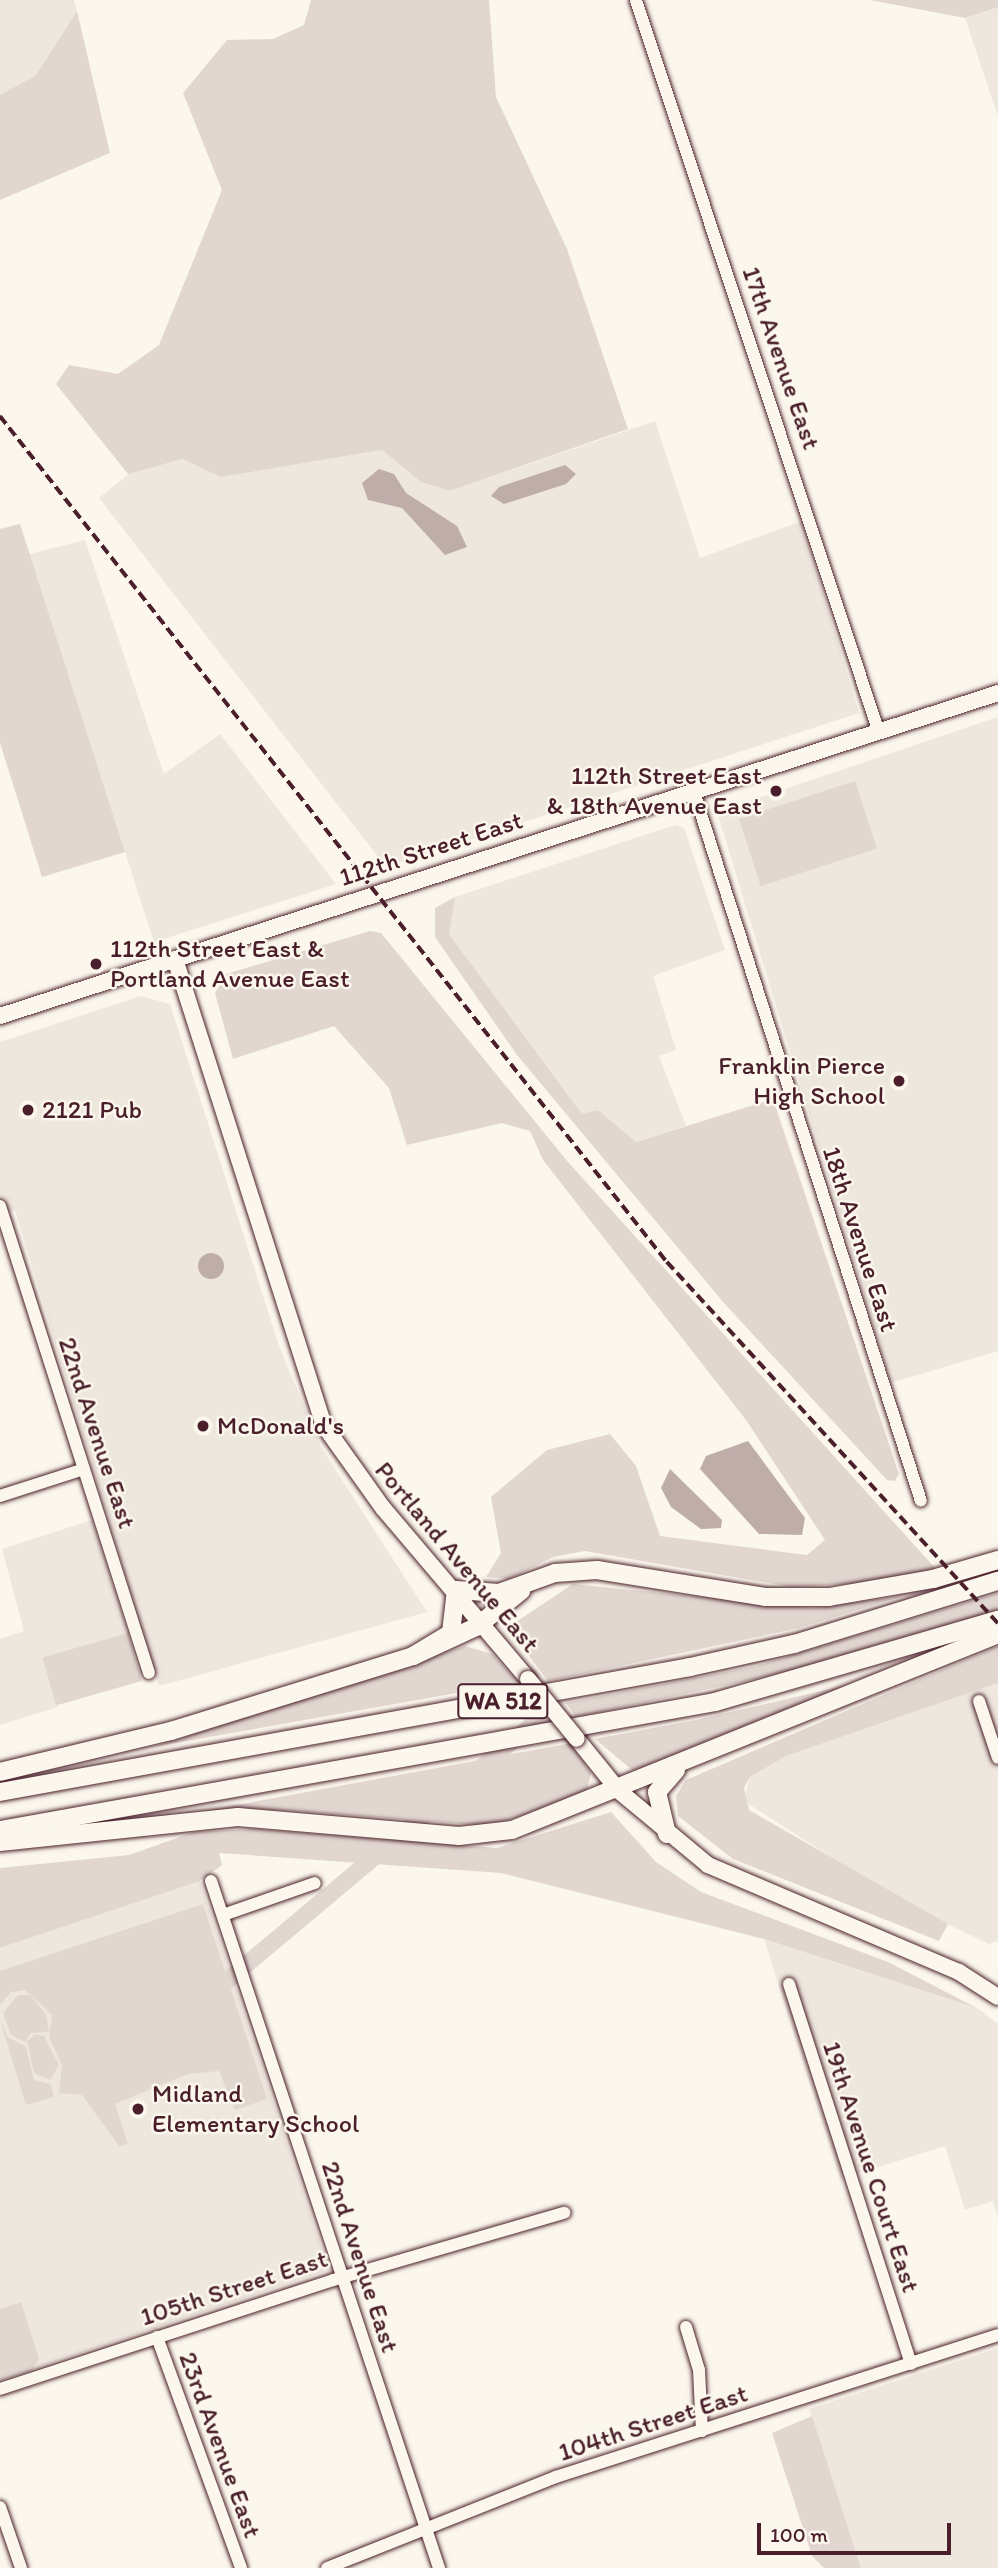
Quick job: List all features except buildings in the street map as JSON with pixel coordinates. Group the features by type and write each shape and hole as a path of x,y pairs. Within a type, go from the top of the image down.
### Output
{"highway":[{"path":"413,1656 451,1633 456,1590 499,1593 555,1573 597,1570 765,1597 829,1597 933,1580 998,1560"},
{"path":"0,1772 171,1731 413,1656 482,1623 537,1581"},
{"name":"WA 512","path":"0,1792 690,1668 806,1640 998,1581"},
{"name":"WA 512","path":"0,1830 715,1702 998,1620"},
{"path":"0,1842 238,1817 477,1835 551,1820 998,1634"},
{"path":"667,1834 657,1792 664,1779 693,1759"}],"main road":[{"name":"112th Street East","path":"0,1016 998,693"},
{"name":"Portland Avenue East","path":"175,959 319,1416 351,1468 456,1590 619,1791 667,1834 708,1865 753,1887 903,1947 998,1997"}],"street":[{"name":"17th Avenue East","path":"636,0 878,732"},
{"name":"18th Avenue East","path":"694,792 920,1501"},
{"name":"22nd Avenue East","path":"0,1206 149,1673"},
{"path":"0,1496 84,1469"},
{"path":"979,1701 998,1758"},
{"name":"22nd Avenue East","path":"211,1881 439,2568"},
{"path":"223,1915 315,1883"},
{"name":"19th Avenue Court East","path":"789,1984 911,2364"},
{"name":"105th Street East","path":"0,2389 342,2277 564,2213"},
{"path":"686,2327 699,2370 702,2431"},
{"name":"104th Street East","path":"327,2568 424,2527 702,2431 998,2335"},
{"name":"23rd Avenue East","path":"157,2337 241,2568"},
{"path":"0,2508 21,2568"}],"shaded area":[{"path":"0,0 74,0 77,11 36,75 0,95"},
{"path":"311,0 489,0 496,97 567,249 628,429 450,491 421,482 382,450 221,477 182,459 128,474 56,384 69,365 118,374 159,345 222,190 183,93 227,40 273,39 304,25"},
{"path":"870,0 998,0 998,7 965,18"},
{"path":"998,7 998,116 965,18"},
{"path":"77,11 110,153 0,200 0,95 36,75"},
{"path":"655,421 700,558 802,521 859,713 386,867 99,498 136,468 182,459 222,477 382,450 421,482 450,491"},
{"path":"565,465 576,474 566,484 504,504 491,496 499,487"},
{"path":"379,469 394,474 406,493 457,526 467,547 445,555 402,508 368,500 362,483"},
{"path":"20,524 125,852 42,877 0,743 0,529"},
{"path":"85,540 164,774 220,734 336,884 154,942 29,554"},
{"name":"Franklin Pierce High School","path":"998,717 998,1351 891,1383 717,812"},
{"path":"855,781 877,849 761,886 739,819"},
{"path":"675,825 684,828 725,950 653,976 676,1050 659,1056 686,1126 635,1142 598,1110 582,1114 449,934 448,917 455,897"},
{"path":"455,897 449,934 582,1114 598,1110 636,1142 773,1099 899,1474 895,1481 887,1480 724,1303 517,1055 435,937 435,908"},
{"path":"370,931 381,933 568,1162 936,1569 864,1583 792,1587 585,1551 553,1557 509,1579 486,1577 501,1553 491,1497 547,1450 610,1434 636,1466 660,1536 807,1555 825,1540 746,1420 543,1160 530,1131 502,1123 407,1145 389,1088 334,1026 233,1059 215,993 226,974"},
{"path":"141,996 170,1004 279,1346 321,1447 427,1612 159,1686 15,1210 0,1214 0,1042"},
{"path":"211,1253 220,1257 224,1266 220,1275 211,1279 202,1275 198,1266 202,1257"},
{"path":"748,1441 805,1518 802,1535 759,1534 700,1469 706,1456"},
{"path":"670,1469 722,1520 721,1528 701,1529 671,1507 661,1488"},
{"path":"92,1520 128,1633 44,1659 58,1707 0,1725 0,1639 24,1631 2,1549"},
{"path":"573,1584 812,1608 903,1596 799,1628 548,1681 513,1635 513,1624"},
{"path":"998,1593 998,1610 834,1662 576,1717 566,1703 756,1666"},
{"path":"128,1633 142,1681 56,1706 42,1658"},
{"path":"465,1646 492,1654 519,1682 153,1747"},
{"path":"998,1646 998,1683 786,1756 750,1777 744,1788 749,1810 948,1924 939,1941 733,1859 678,1816 676,1796 686,1780"},
{"path":"856,1683 636,1773 595,1739 701,1719"},
{"path":"998,1683 998,1941 989,1944 899,1901 744,1801 750,1777 786,1756"},
{"path":"540,1707 551,1720 131,2072 120,2059"},
{"path":"572,1743 591,1773 586,1794 490,1826 282,1810 204,1811"},
{"path":"611,1812 656,1862 701,1892 888,1962 977,2008 764,1939 501,1873 219,1853 222,1865 200,1881 0,1948 0,1868 129,1855 194,1832 254,1829 497,1848"},
{"name":"Midland Elementary School","path":"200,1881 329,2270 0,2380 0,1948"},
{"path":"203,1904 267,2099 235,2110 219,2071 188,2074 115,2104 128,2144 119,2146 82,2095 59,2093 62,2065 49,2037 52,2015 25,1990 11,1992 0,2005 0,1971"},
{"path":"764,1939 977,2008 998,2024 998,2217 993,2201 965,2210 945,2146 840,2179"},
{"path":"18,1995 30,1995 46,2014 49,2032 31,2033 25,2042 11,2035 3,2013"},
{"path":"0,2020 8,2037 26,2047 34,2080 51,2084 54,2097 26,2105"},
{"path":"35,2034 44,2036 59,2065 50,2080 34,2073 27,2041"},
{"path":"21,2302 39,2359 31,2371 0,2381 0,2309"},
{"path":"998,2348 998,2568 861,2568 809,2409"},
{"path":"812,2416 861,2568 824,2568 812,2556 772,2433"}],"railway":[{"path":"0,416 667,1262 998,1623"}],"place":[{"name":"112th Street East & 18th Avenue East","path":"776,791"},
{"name":"112th Street East & Portland Avenue East","path":"96,964"},
{"name":"Franklin Pierce High School","path":"899,1081"},
{"name":"2121 Pub","path":"28,1110"},
{"name":"McDonald's","path":"203,1426"},
{"name":"Midland Elementary School","path":"138,2109"}]}
